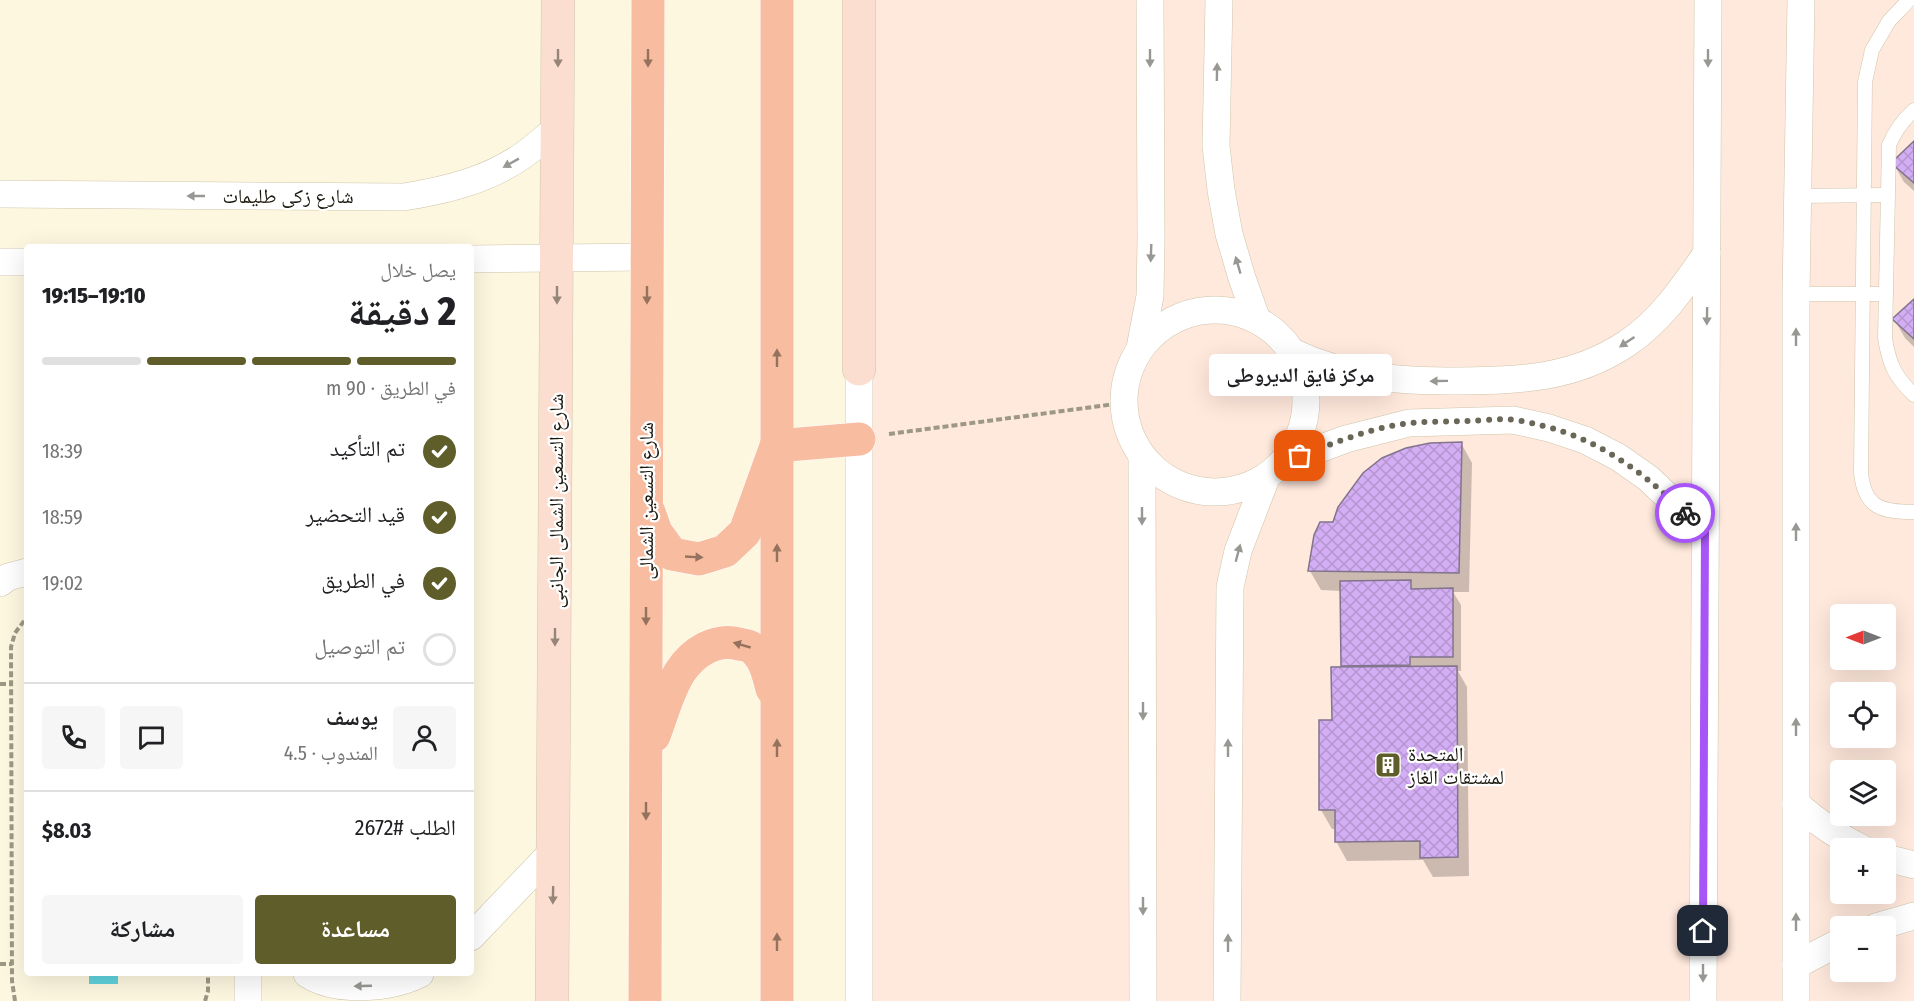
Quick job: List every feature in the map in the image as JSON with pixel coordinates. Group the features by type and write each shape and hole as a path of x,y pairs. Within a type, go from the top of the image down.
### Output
{"main road":[{"name":"شارع التسعين الشمالى الجانبى","path":"552,1001 558,0"},
{"name":"شارع التسعين الشمالى","path":"645,1001 648,0"},
{"path":"777,0 777,1001"},
{"path":"859,0 859,369"},
{"path":"776,446 859,438"},
{"path":"646,504 656,532 672,554 699,559 725,551 745,532 776,446"},
{"path":"646,757 680,672 693,656 710,645 731,642 751,647 765,663 777,711"}],"street":[{"path":"1150,0 1150,296 1140,348 1128,374 1123,403 1129,432 1142,458 1168,480 1200,492 1234,491 1346,438 1409,423 1513,420 1550,428 1576,437 1618,457 1648,478 1705,532"},
{"path":"1219,0 1216,146 1221,190 1229,234 1257,320"},
{"path":"1703,1001 1708,0"},
{"path":"1796,1001 1796,294 1801,0"},
{"name":"شارع زكى طليمات","path":"0,194 404,197 447,190 487,176 524,155 557,128"},
{"path":"1292,352 1319,365 1349,372 1412,381 1513,380 1553,375 1591,363 1627,344 1658,318 1684,288 1707,253"},
{"path":"474,259 647,257"},
{"path":"0,262 24,262"},
{"path":"1140,348 1158,329 1181,316 1206,310 1232,311 1257,320 1276,334 1292,352 1304,379 1306,408 1299,437 1275,470 1238,551 1230,587 1227,1001"},
{"path":"859,369 859,1001"},
{"path":"1142,458 1143,1001"},
{"path":"0,562 24,569"},
{"path":"0,583 8,577 24,571"},
{"path":"1796,804 1819,824 1840,838"},
{"path":"474,934 554,850"},
{"path":"1896,860 1914,865"},
{"path":"1896,921 1914,916"},
{"path":"1796,965 1830,947"},
{"path":"248,976 248,1001"},
{"path":"319,985 408,985"}],"lane":[{"path":"1909,0 1889,21 1872,50 1865,82 1862,487 1870,500 1882,509 1914,512"},
{"path":"1914,110 1894,132 1889,145 1886,294 1888,357 1895,374 1914,395"},
{"path":"1798,196 1887,195"},
{"path":"1796,294 1886,294"}],"path":[{"path":"859,438 1123,403"},
{"path":"15,1001 12,964 11,647 15,633 24,621"},
{"path":"0,684 11,684"},
{"path":"0,964 12,964"},
{"path":"205,1001 208,976"}],"shaded area":[{"path":"869,0 1914,0 1914,1001 856,1001"}],"water":[{"path":"89,976 118,976 118,984 89,984"}],"building":[{"path":"1914,141 1914,183 1891,163"},
{"path":"1914,299 1914,339 1892,319"},
{"path":"1462,442 1459,573 1308,571 1314,535 1320,522 1333,522 1338,507 1363,473 1382,458 1406,448 1430,443"},
{"path":"1411,580 1411,589 1453,588 1453,657 1410,657 1410,665 1341,666 1340,581"},
{"name":"المتحدة لمشتقات الغاز","path":"1457,666 1458,857 1420,858 1420,841 1335,842 1335,810 1319,810 1319,720 1332,720 1331,667"}],"way so far":[{"path":"1300,456 1346,438 1409,423 1513,420 1550,428 1585,440 1618,457 1648,478 1685,513"}],"place":[{"name":"مركز فايق الديروطى","path":"1300,456"},
{"name":"المتحدة لمشتقات الغاز","path":"1388,765"}],"route":[{"path":"1685,513 1705,532 1703,931"}]}
